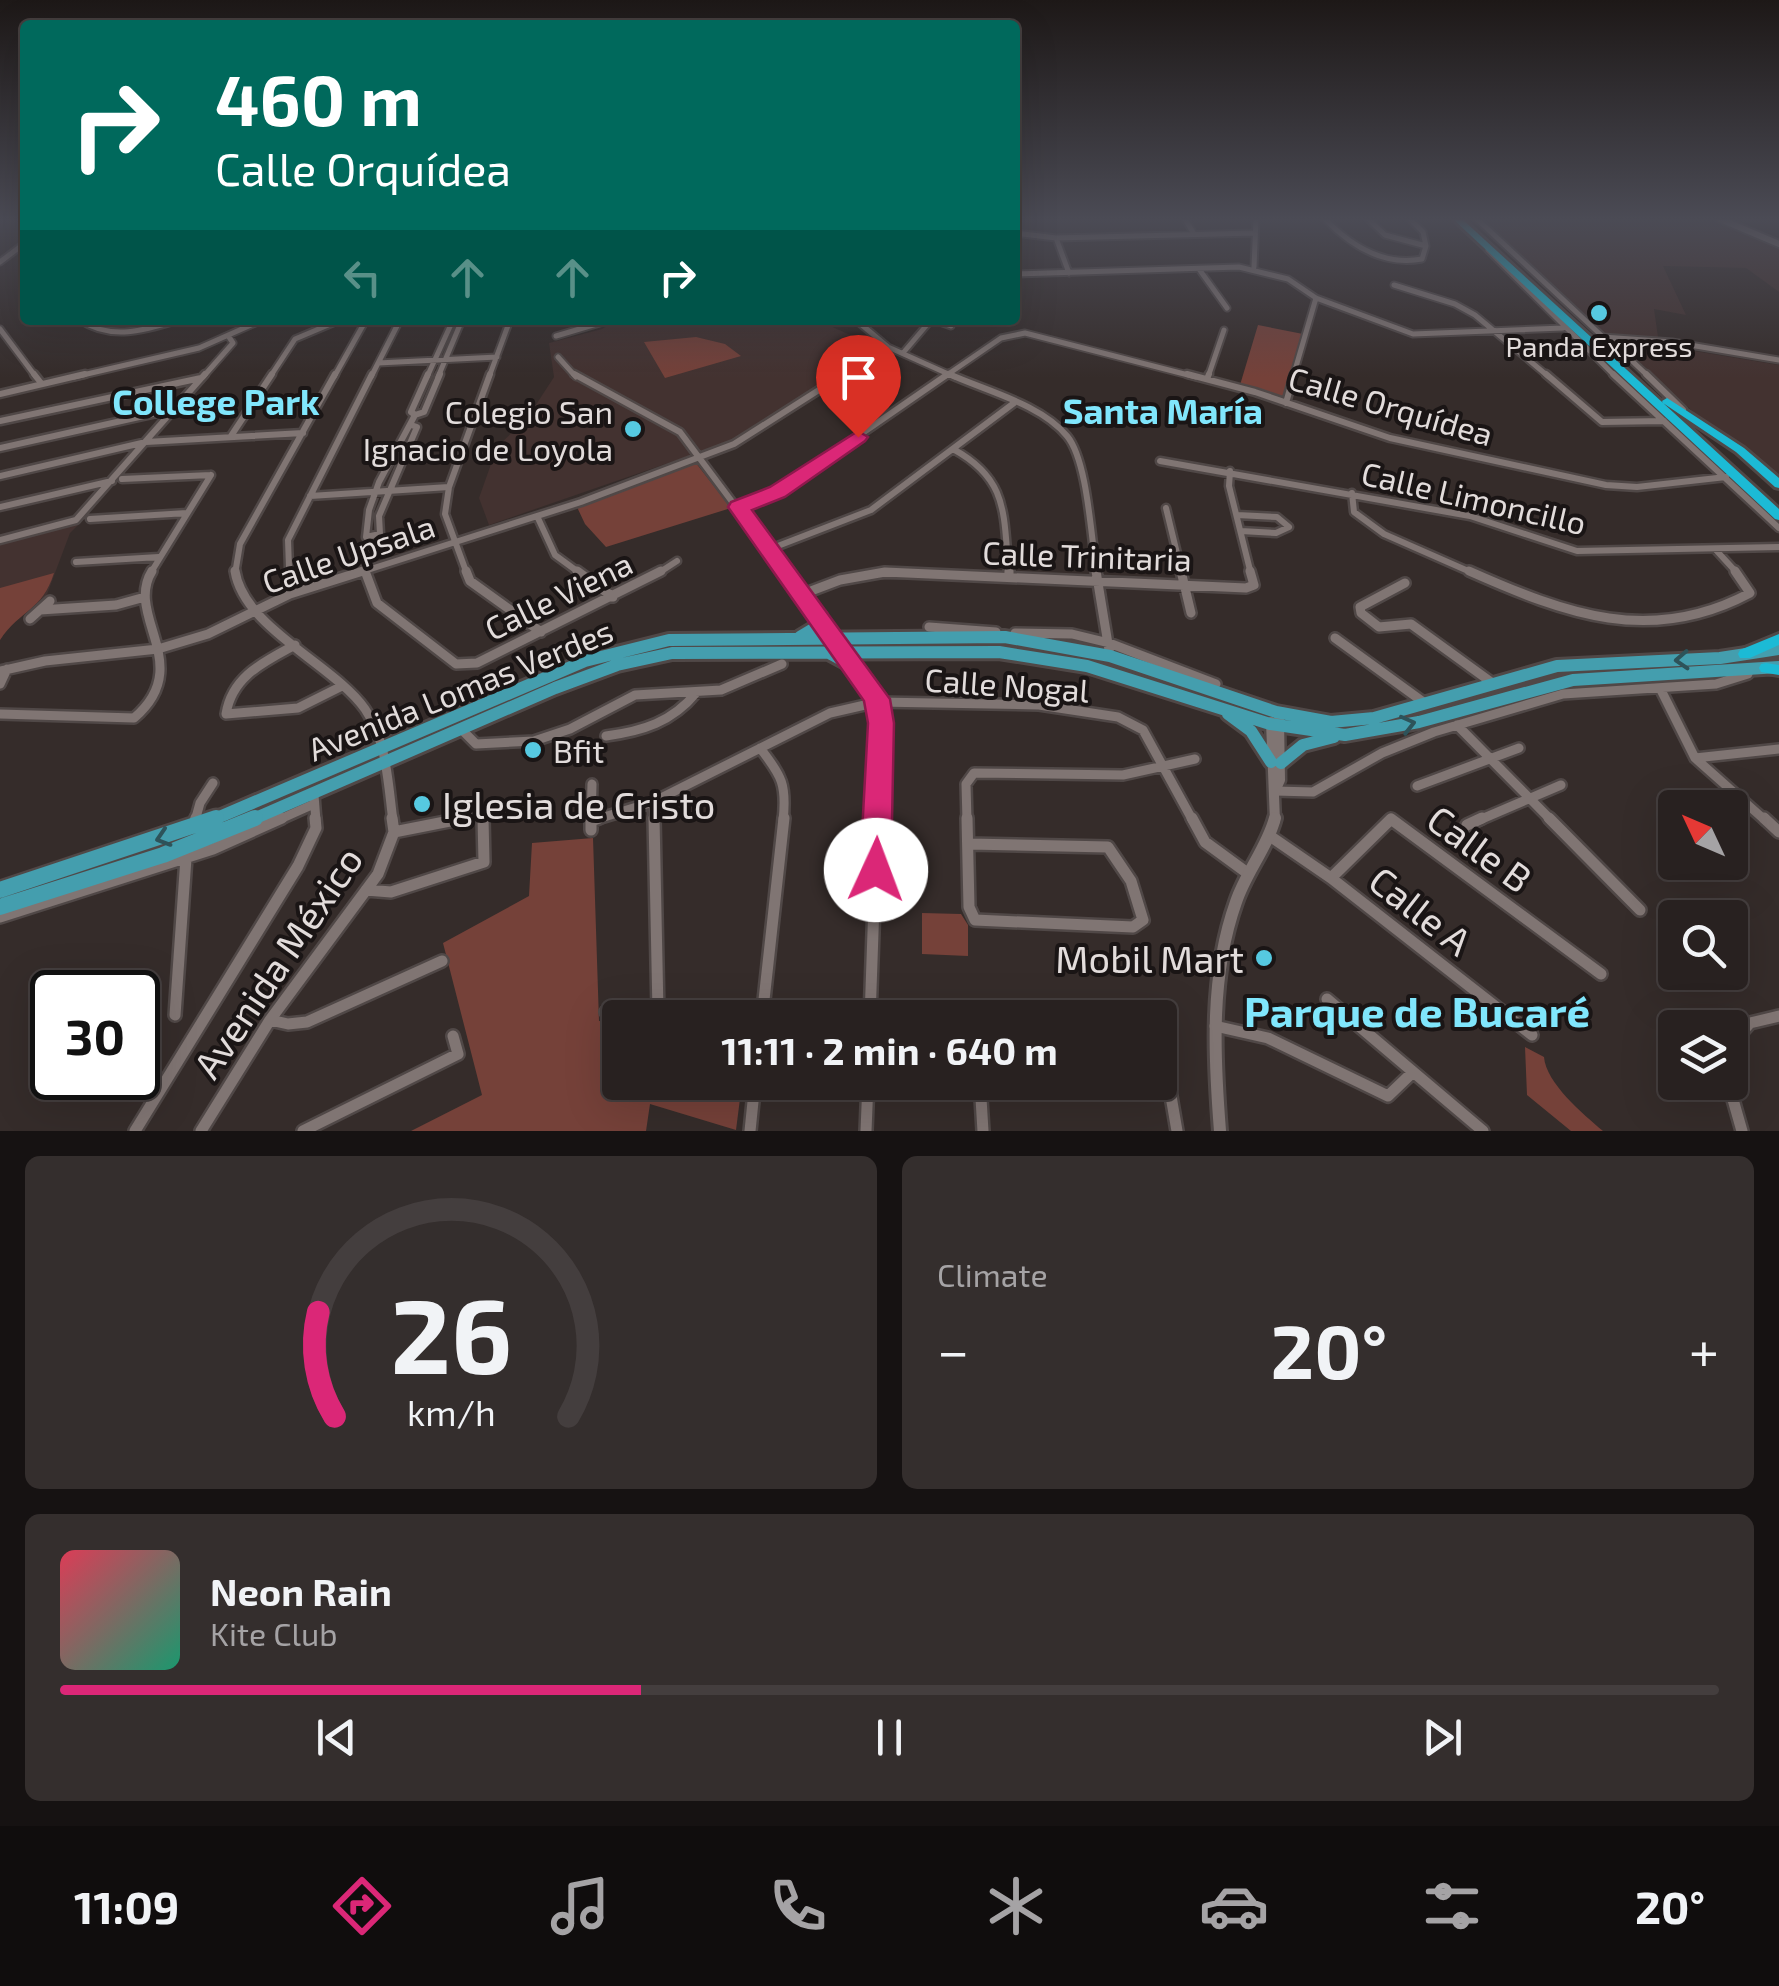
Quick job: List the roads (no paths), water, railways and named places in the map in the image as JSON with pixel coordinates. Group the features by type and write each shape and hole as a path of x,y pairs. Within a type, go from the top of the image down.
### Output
{"highway":[{"path":"1515,272 1520,276"},
{"path":"1516,272 1779,516"},
{"path":"1520,272 1779,508"},
{"path":"1656,395 1740,450 1779,484"},
{"path":"1745,654 1779,639"}],"main road":[{"path":"798,638 815,628 820,616"},
{"name":"Avenida Lomas Verdes","path":"0,906 162,855 314,800 385,756 585,661 638,645 693,638 1004,637 1109,649 1276,721 1331,722 1354,721 1426,704 1491,682 1557,666 1779,649"},
{"path":"820,650 855,667"},
{"name":"Avenida Lomas Verdes","path":"0,890 194,828 463,731 556,688 645,658 697,651 999,652 1087,666 1212,704 1344,735 1419,722 1573,680 1772,669"},
{"path":"1212,704 1252,731 1276,763 1303,745 1344,735"}],"street":[{"path":"1020,274 1108,272"},
{"path":"1200,272 1227,308"},
{"path":"1268,272 1316,298 1413,334 1564,328"},
{"path":"1509,272 1564,328 1779,528"},
{"path":"1534,272 1679,406 1740,450"},
{"path":"1394,285 1455,304 1602,422 1664,421"},
{"path":"1286,402 1316,298"},
{"path":"86,325 92,330 116,332 153,325"},
{"path":"0,394 172,356 252,325"},
{"path":"231,436 296,340 325,325"},
{"path":"363,325 236,554 236,584 256,611 364,709 385,756"},
{"path":"289,568 288,540 397,325"},
{"path":"415,415 411,412 451,325"},
{"path":"411,425 417,427 379,516 380,534 372,539 366,537 365,524 404,430 415,415 424,412 460,325"},
{"path":"508,325 450,487 445,514 470,581 541,632"},
{"path":"556,336 593,325"},
{"path":"861,325 888,346 1047,418 1069,438 1078,460 1109,649"},
{"path":"904,353 928,325"},
{"path":"0,329 41,383"},
{"path":"1207,379 1224,330"},
{"name":"Calle Orquídea","path":"739,507 778,492 1001,338 1026,333 1207,379 1390,438 1606,485 1726,478"},
{"path":"0,540 76,520 232,343 228,337"},
{"path":"1606,338 1672,342 1779,360"},
{"name":"Calle Upsala","path":"4,670 158,648 208,634 290,594 537,516 700,457 734,444 888,346"},
{"path":"378,363 497,357"},
{"path":"558,357 580,381 680,432 820,616 878,702 881,723 871,1000"},
{"path":"0,421 202,378"},
{"path":"770,549 871,510 1014,403"},
{"path":"0,448 175,409"},
{"path":"0,476 146,442 303,433"},
{"path":"953,449 974,460 996,482 1001,494 1009,576"},
{"name":"Calle Limoncillo","path":"1160,461 1230,470 1470,516 1578,551 1779,547"},
{"name":"Calle Trinitaria","path":"803,594 840,580 884,572 1254,585 1229,486 1230,470"},
{"path":"0,714 134,718 148,709 159,688 162,668 145,597 147,579 211,475 122,479"},
{"path":"0,507 112,480"},
{"path":"310,496 450,487"},
{"path":"1352,494 1354,512 1377,530 1532,599 1588,615 1636,622 1670,620 1709,612 1742,599 1750,593 1748,585 1715,549"},
{"path":"1166,508 1191,613"},
{"path":"90,519 187,514"},
{"path":"537,516 555,555 614,597"},
{"path":"1237,516 1277,517 1289,527 1276,533 1241,532"},
{"path":"76,562 159,556"},
{"name":"Calle Viena","path":"365,570 377,603 456,664 477,663 614,597 677,560"},
{"path":"1405,582 1360,607 1361,613 1378,627 1410,624 1491,682"},
{"path":"40,610 116,605 145,597"},
{"path":"30,619 50,601"},
{"path":"929,627 1072,634 1216,684"},
{"path":"1335,638 1426,704"},
{"path":"296,645 240,676 226,708 227,715 298,708 342,686"},
{"path":"463,731 476,744 534,741 570,729 635,695 721,690 782,664"},
{"path":"1275,791 1313,792 1382,752 1456,725 1562,694 1716,684 1772,669"},
{"path":"0,684 4,670"},
{"path":"1660,688 1695,758 1779,832"},
{"path":"606,736 662,724 682,712 696,693"},
{"name":"Calle Nogal","path":"592,784 591,825 652,802 830,713 878,702 1039,705 1118,718 1143,730 1205,842 1246,872"},
{"path":"1220,1131 1215,1026 1222,948 1246,872 1270,836 1276,816 1276,721"},
{"path":"1456,725 1640,910"},
{"path":"760,748 782,776 786,798 764,1000"},
{"path":"1417,786 1520,748"},
{"path":"1695,758 1779,749"},
{"name":"Avenida México","path":"201,1131 270,1020 383,865 394,832 385,756"},
{"path":"969,844 1108,847 1121,862 1142,909 1143,920 1133,927 980,922 969,907 966,784 974,772 1123,775 1195,760"},
{"path":"194,828 194,815 214,783"},
{"path":"1466,824 1561,785"},
{"path":"0,917 186,858 314,800 316,828 298,866 135,1131"},
{"path":"652,802 658,877 658,1000"},
{"path":"366,890 390,892 436,876 476,870 484,862 483,815 394,832"},
{"name":"Calle B","path":"1331,878 1391,820 1601,974"},
{"name":"Calle A","path":"1270,836 1331,878 1532,1034"},
{"path":"175,1015 186,858"},
{"path":"270,1020 288,1024 307,1022 442,961"},
{"path":"1327,998 1483,1131"},
{"path":"1748,1026 1761,1017 1779,1016"},
{"path":"1215,1026 1268,1038 1388,1096 1413,1072"},
{"path":"303,1131 458,1054 454,1036"},
{"path":"750,1131 753,1100"},
{"path":"866,1131 867,1100"},
{"path":"981,1100 982,1131"},
{"path":"1172,1100 1177,1131"},
{"path":"1733,1100 1742,1131"}],"place":[{"name":"Panda Express","path":"1599,313"},
{"name":"Colegio San Ignacio de Loyola","path":"633,429"},
{"name":"Bfit","path":"533,750"},
{"name":"Iglesia de Cristo","path":"422,804"},
{"name":"Mobil Mart","path":"1264,958"}],"district":[{"name":"College Park","path":"216,401"},
{"name":"Santa María","path":"1163,410"},
{"name":"Parque de Bucaré","path":"1417,1010"}]}
